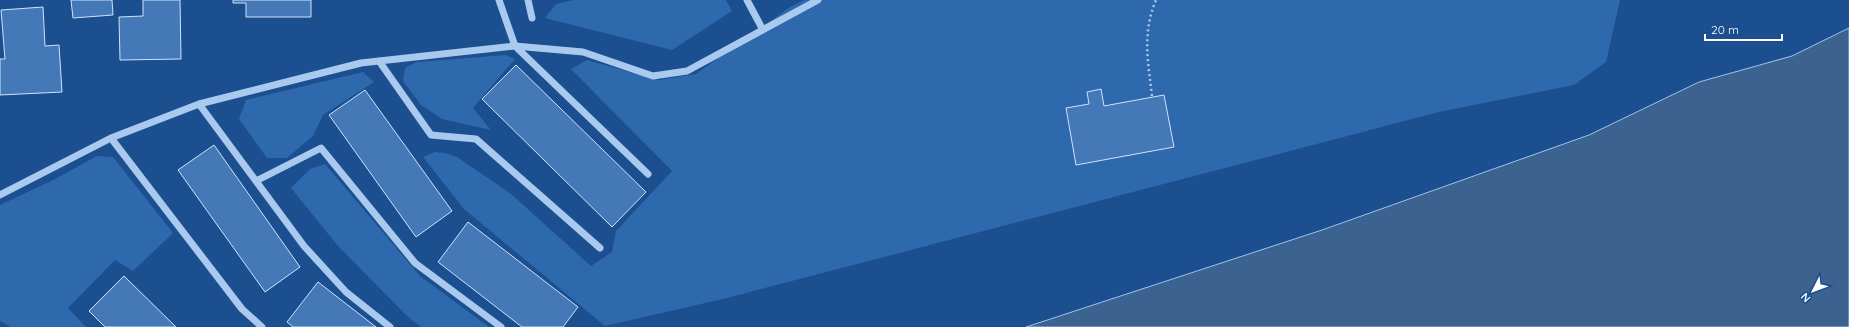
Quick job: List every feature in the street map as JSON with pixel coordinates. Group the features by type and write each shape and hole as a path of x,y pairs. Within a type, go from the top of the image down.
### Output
{"street":[{"path":"499,0 515,46 648,174"},
{"path":"528,0 532,18"},
{"path":"747,0 763,30"},
{"path":"0,195 111,138 199,104 361,63 515,46 583,52 653,76 687,71 818,0"},
{"path":"379,61 431,135 476,139 600,248"},
{"path":"199,104 304,246 346,292 390,327"},
{"path":"111,138 242,308 262,327"},
{"path":"256,181 322,148 415,263 501,327"}],"path":[{"path":"1152,96 1146,51 1149,17 1156,0"}],"shaded area":[{"path":"573,0 726,0 732,11 672,50 545,18 556,4"},
{"path":"804,0 1620,0 1606,62 1574,85 1439,112 727,298 605,326 464,209 423,157 435,152 445,153 457,157 510,193 591,266 612,252 616,231 672,171 571,69 587,60 659,80 696,74 790,7"},
{"path":"1849,28 1849,327 1026,327 1322,230 1589,135 1699,82 1792,56"},
{"path":"505,55 515,59 473,108 491,130 442,119 421,105 403,81 405,68 417,62"},
{"path":"363,72 374,82 323,115 313,136 287,158 267,158 239,119 246,100"},
{"path":"97,156 113,157 173,233 133,271 115,260 68,308 86,327 11,327 0,321 0,205 53,180"},
{"path":"325,164 420,276 489,327 421,327 406,315 338,246 291,188 310,169"}],"building":[{"path":"71,0 112,0 113,15 73,18"},
{"path":"143,0 180,0 181,59 120,60 119,17 143,16"},
{"path":"233,0 311,0 311,17 246,17 246,3 233,3"},
{"path":"43,7 45,46 59,45 62,92 0,95 0,59 5,59 1,10"},
{"path":"516,65 646,192 612,227 482,99"},
{"path":"1101,89 1104,106 1164,95 1174,147 1076,165 1066,108 1089,104 1087,92"},
{"path":"365,90 452,211 416,237 329,115"},
{"path":"214,145 300,267 265,292 178,170"},
{"path":"468,222 578,307 563,327 522,327 438,262"},
{"path":"124,276 176,327 105,327 89,311"},
{"path":"318,282 376,327 293,327 287,322"}]}
